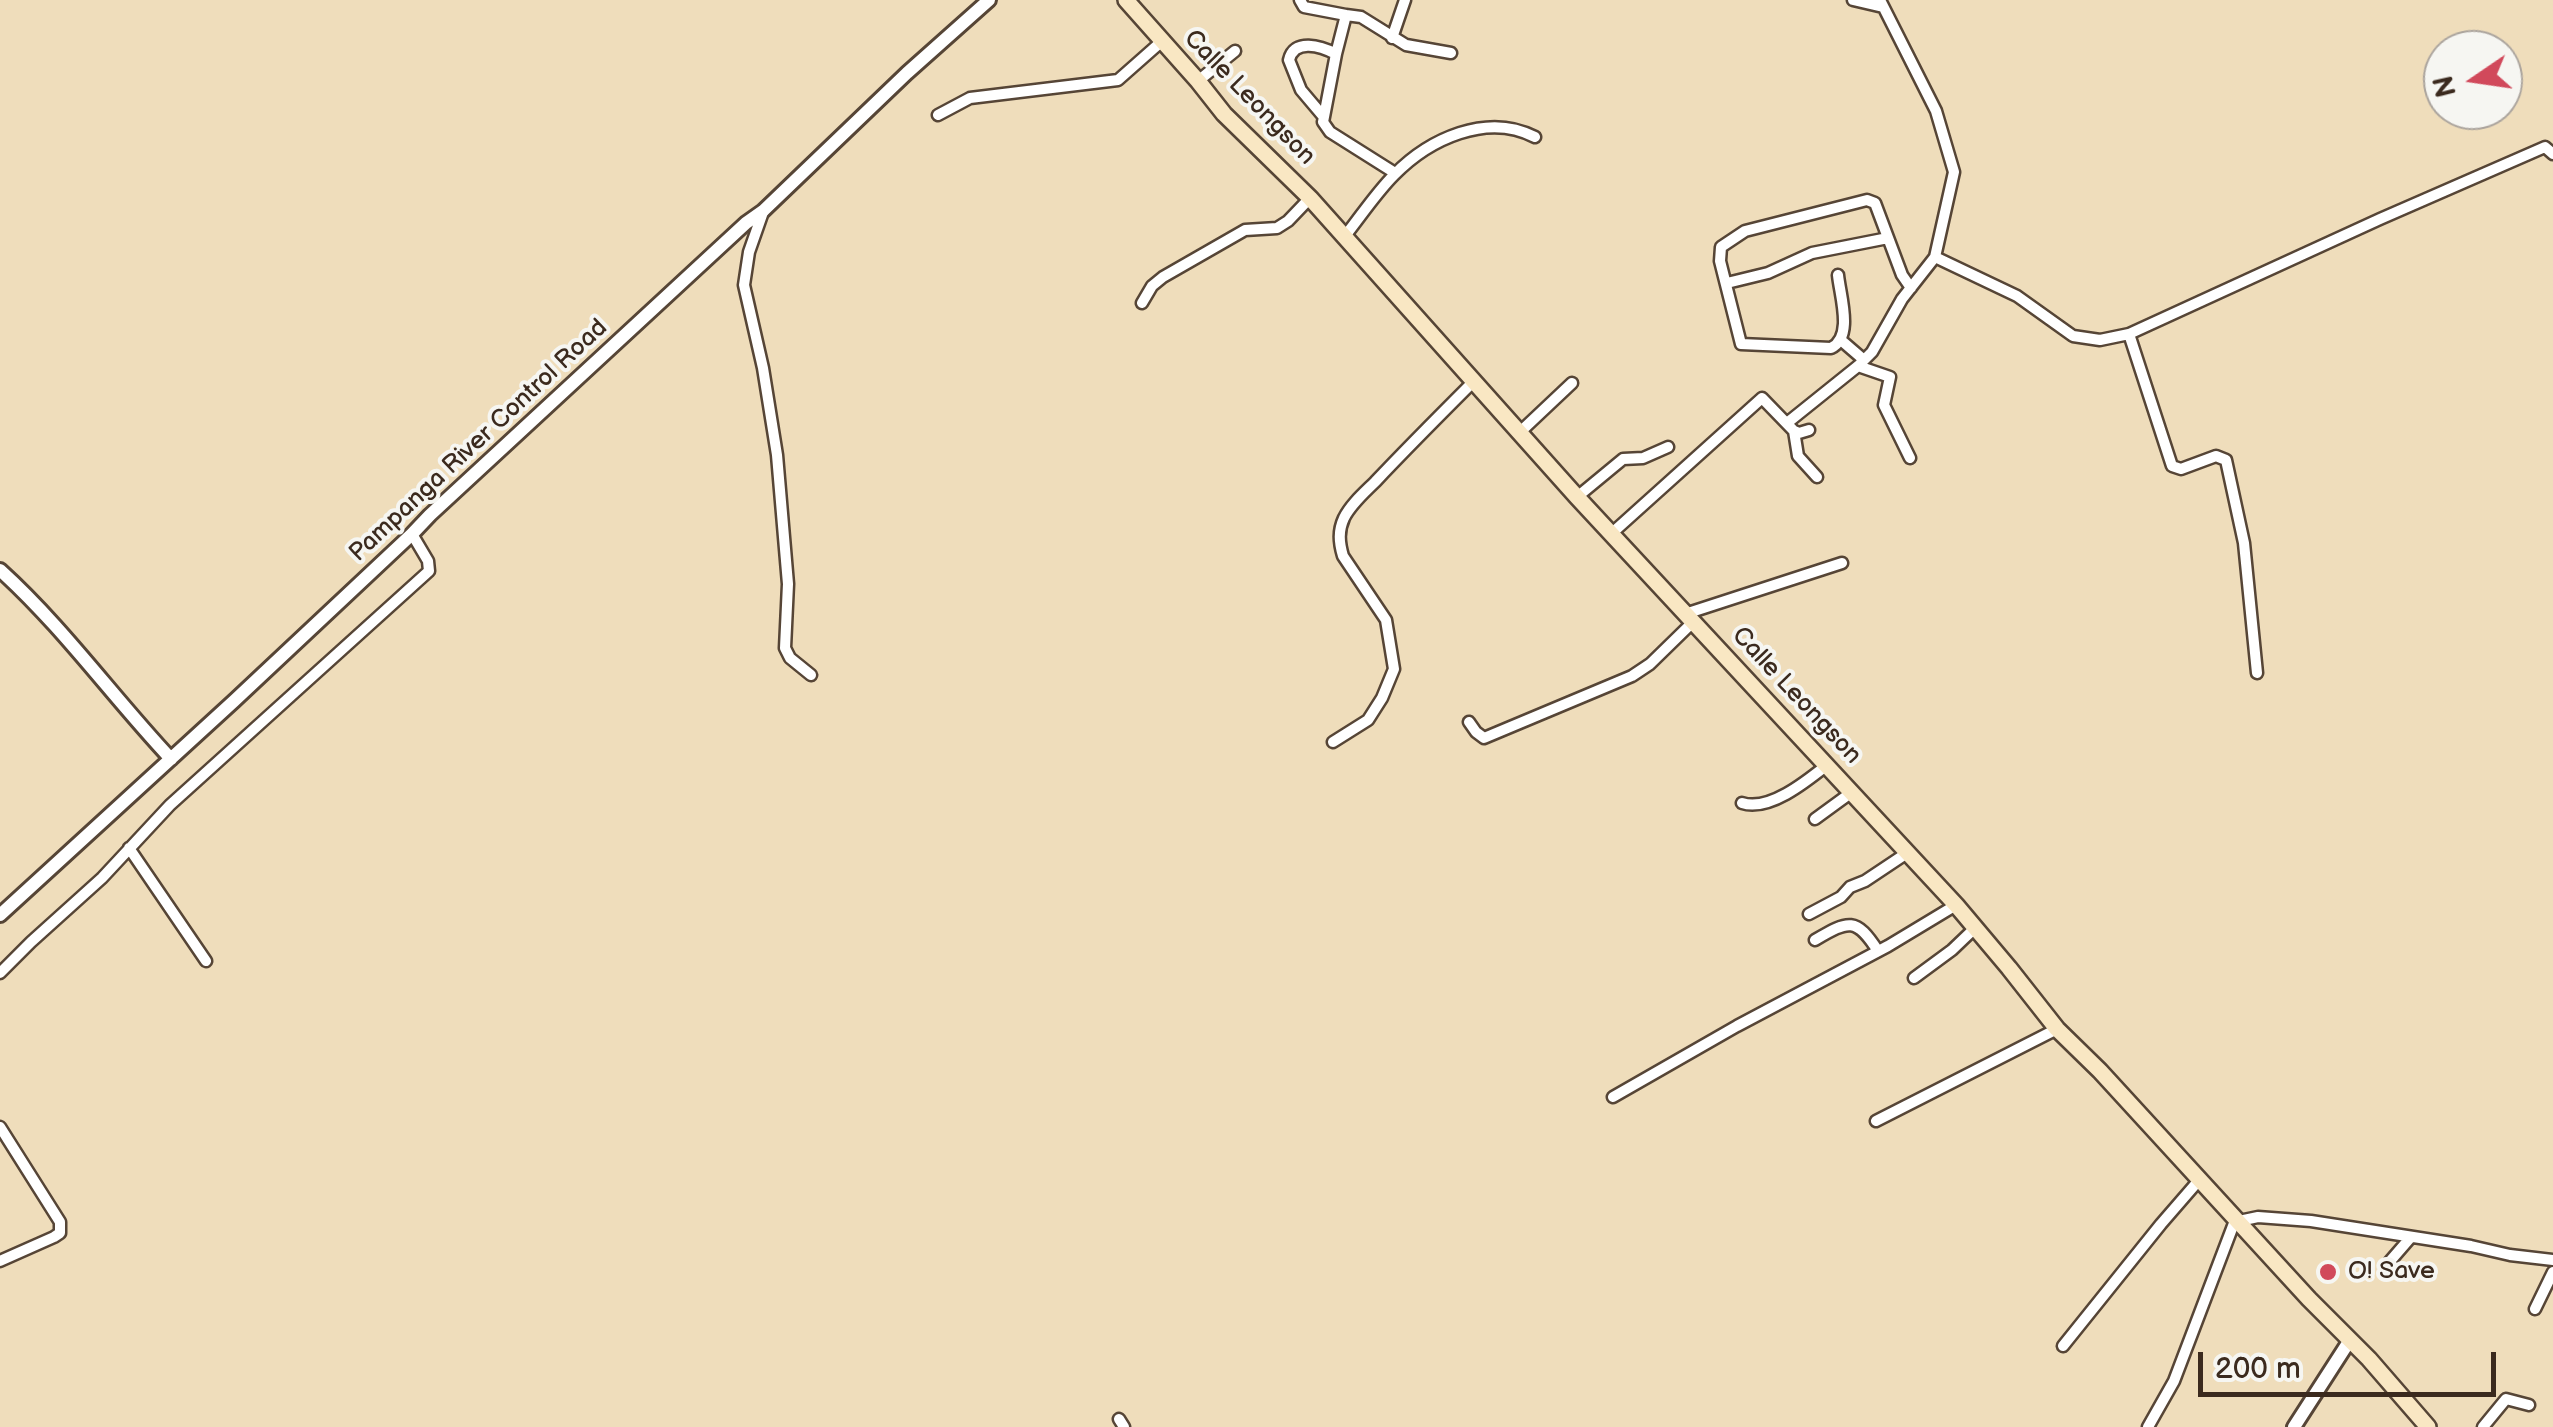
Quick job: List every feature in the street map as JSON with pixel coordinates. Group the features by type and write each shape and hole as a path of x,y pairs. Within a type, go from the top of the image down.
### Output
{"main road":[{"name":"Calle Leongson","path":"1126,0 1224,114 1310,198 1577,497 1956,905 2057,1029 2428,1427"}],"street":[{"name":"Pampanga River Control Road","path":"0,915 989,0"},
{"path":"1300,0 1304,7 1362,17 1406,45 1451,53"},
{"path":"1392,38 1404,0"},
{"path":"1790,427 1872,352 1910,288 1935,258 1954,172 1936,111 1881,4 1853,0"},
{"path":"1346,15 1322,122 1330,132 1395,174"},
{"path":"938,114 970,98 1118,80 1161,42"},
{"path":"1323,116 1301,90 1290,54 1307,46 1336,54"},
{"path":"1198,81 1235,51"},
{"path":"1345,236 1395,174 1429,148 1472,130 1502,126 1518,128 1534,137"},
{"path":"1935,258 2016,296 2073,336 2100,340 2129,334 2545,146 2553,154"},
{"path":"1142,303 1163,277 1245,230 1277,228 1310,198"},
{"path":"1838,275 1844,324 1838,346 1741,344 1720,260 1722,247 1745,231 1868,200 1874,203 1910,288"},
{"path":"764,211 749,252 744,286 763,368 776,455 788,584 785,648 790,658 811,675"},
{"path":"1727,284 1785,267 1812,253 1888,238"},
{"path":"2129,334 2172,466 2180,470 2216,456 2226,460 2244,543 2257,673"},
{"path":"1842,341 1861,363 1890,377 1884,402 1910,458"},
{"path":"1333,742 1368,720 1394,669 1386,620 1343,556 1343,520 1473,382"},
{"path":"1519,433 1572,383"},
{"path":"1611,534 1762,398 1790,427 1799,433 1809,430"},
{"path":"1790,427 1798,456 1818,477"},
{"path":"1577,497 1624,459 1642,458 1668,447"},
{"path":"0,973 102,878 178,798 429,570 412,534"},
{"path":"1468,722 1484,738 1590,694 1650,664 1689,618 1842,564"},
{"path":"0,570 68,638 170,758"},
{"path":"1742,803 1764,803 1790,792 1827,766"},
{"path":"1815,820 1852,792"},
{"path":"129,848 206,961"},
{"path":"1809,914 1907,854"},
{"path":"1613,1097 1956,905"},
{"path":"1816,940 1837,927 1854,924 1862,928 1878,951"},
{"path":"1914,978 1975,928"},
{"path":"1876,1122 2057,1029"},
{"path":"0,1127 61,1228 54,1238 0,1260"},
{"path":"2063,1346 2200,1179"},
{"path":"2148,1427 2174,1382 2238,1219 2310,1221 2553,1260"},
{"path":"2385,1266 2411,1237"},
{"path":"2535,1309 2553,1272"},
{"path":"2294,1427 2350,1340"},
{"path":"2483,1427 2506,1399 2530,1405"}],"place":[{"name":"O! Save","path":"2328,1272"}]}
